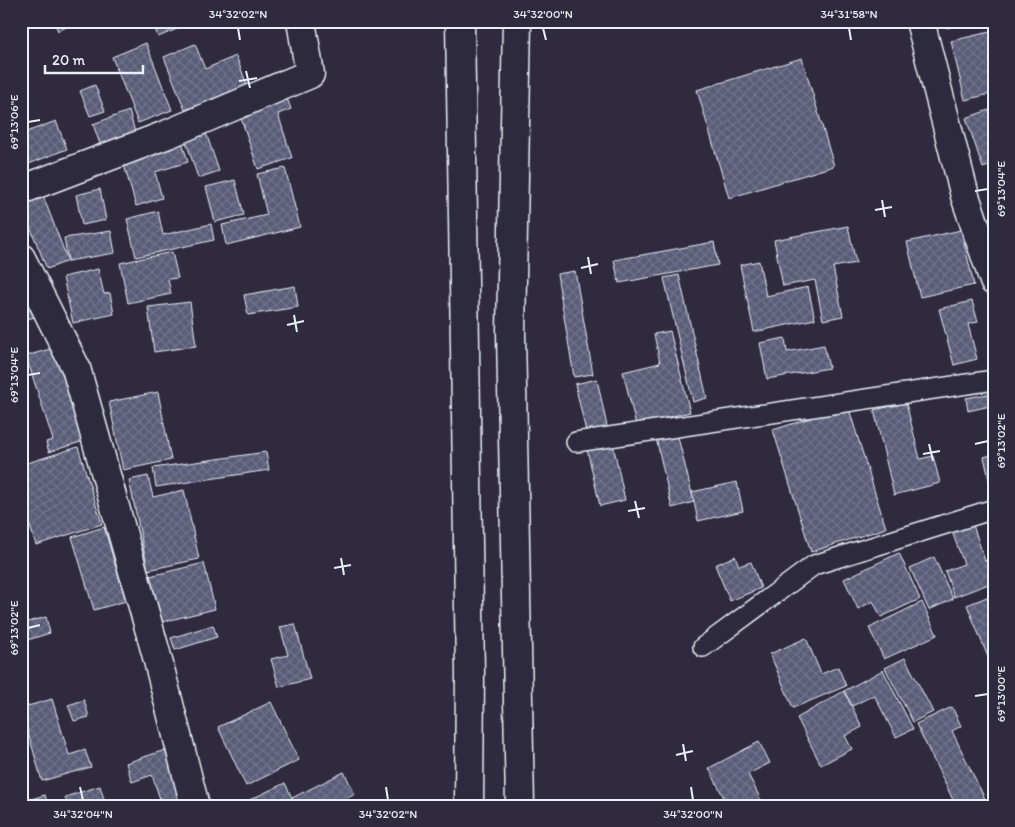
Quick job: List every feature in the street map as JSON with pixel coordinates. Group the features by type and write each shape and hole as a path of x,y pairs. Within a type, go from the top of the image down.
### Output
{"main road":[{"path":"21,190 168,134 310,74 301,21"},
{"path":"460,21 470,673 469,806"},
{"path":"517,21 511,332 520,806"},
{"path":"920,21 965,196 994,281"},
{"path":"21,258 76,368 156,654 195,806"}],"lane":[{"path":"576,442 994,380"},
{"path":"703,647 814,565 994,509"}],"building":[{"path":"54,21 80,21 58,31"},
{"path":"152,21 196,21 158,37"},
{"path":"945,21 972,21 972,22 947,28"},
{"path":"994,31 994,93 965,100 951,41"},
{"path":"146,43 172,110 138,123 112,57"},
{"path":"195,44 205,69 236,56 247,85 185,110 164,57"},
{"path":"802,58 834,166 729,198 697,90"},
{"path":"95,85 105,111 90,116 80,91"},
{"path":"285,93 291,109 278,114 292,158 258,169 238,109"},
{"path":"989,110 994,125 994,164 983,168 966,118"},
{"path":"129,111 135,132 100,144 93,124"},
{"path":"56,121 67,149 21,167 21,134"},
{"path":"204,127 219,171 198,178 184,135"},
{"path":"181,138 188,162 155,172 162,198 136,206 121,155"},
{"path":"285,168 300,227 226,245 222,225 267,215 257,174"},
{"path":"235,180 244,215 215,222 206,187"},
{"path":"40,188 68,261 47,269 21,205 21,196"},
{"path":"100,189 106,220 82,225 76,195"},
{"path":"158,211 163,235 211,224 214,240 136,257 127,219"},
{"path":"848,226 856,263 833,267 843,316 823,320 815,280 783,286 774,240"},
{"path":"961,230 974,285 920,297 907,242"},
{"path":"111,231 115,253 68,261 64,238"},
{"path":"714,242 718,265 619,283 614,260"},
{"path":"172,252 178,278 168,279 171,294 128,303 120,263"},
{"path":"759,261 766,296 808,287 815,319 754,332 740,265"},
{"path":"98,269 104,294 110,293 114,314 73,323 63,277"},
{"path":"575,271 593,374 574,377 557,274"},
{"path":"21,273 34,317 21,321"},
{"path":"679,275 707,398 693,402 664,278"},
{"path":"295,286 298,307 248,315 244,295"},
{"path":"972,301 978,322 968,324 977,359 954,365 939,309"},
{"path":"190,302 196,346 154,352 148,307"},
{"path":"670,331 690,412 636,425 623,372 660,363 654,334"},
{"path":"785,338 787,352 824,345 829,368 767,379 760,343"},
{"path":"57,347 87,440 49,452 46,442 53,440 26,356"},
{"path":"597,379 608,431 587,436 575,384"},
{"path":"158,392 171,460 123,470 109,402"},
{"path":"994,393 994,423 990,406 968,411 966,398"},
{"path":"906,403 920,459 933,456 940,483 894,495 874,410"},
{"path":"848,406 886,528 811,552 773,430"},
{"path":"677,433 694,502 672,508 656,438"},
{"path":"613,444 625,500 600,506 587,449"},
{"path":"78,447 102,524 36,545 21,498 21,465"},
{"path":"266,452 269,470 156,487 153,468"},
{"path":"994,454 994,497 993,497 984,457"},
{"path":"148,476 153,497 184,490 199,559 148,570 129,480"},
{"path":"737,482 743,511 698,521 692,492"},
{"path":"972,522 985,561 994,558 994,582 954,597 945,571 964,564 951,529"},
{"path":"104,527 126,601 94,610 72,537"},
{"path":"899,553 920,599 881,617 873,601 858,609 844,579"},
{"path":"735,556 739,566 751,562 761,588 730,601 715,565"},
{"path":"934,557 953,599 929,610 910,568"},
{"path":"204,563 215,609 162,622 150,576"},
{"path":"987,597 994,615 994,672 967,605"},
{"path":"922,602 937,635 884,659 869,628"},
{"path":"46,617 50,633 21,642 21,624"},
{"path":"295,624 310,679 279,687 271,659 288,655 280,627"},
{"path":"213,625 217,637 175,650 171,638"},
{"path":"806,638 821,674 838,667 846,686 793,708 770,654"},
{"path":"905,658 933,712 913,722 885,668"},
{"path":"883,670 913,729 896,737 874,695 852,706 844,691"},
{"path":"844,691 862,727 845,736 852,749 821,765 797,718"},
{"path":"52,699 69,755 85,750 91,767 42,781 21,708"},
{"path":"84,700 89,717 74,721 68,705"},
{"path":"271,702 299,760 246,786 218,727"},
{"path":"952,707 961,726 952,731 986,801 975,806 956,806 916,724"},
{"path":"759,742 770,763 748,774 764,806 728,806 709,768"},
{"path":"165,750 182,798 162,805 152,775 132,782 126,763"},
{"path":"344,772 355,794 332,806 241,804 285,783 292,798"},
{"path":"100,786 106,806 68,806 65,797"},
{"path":"45,795 48,806 22,806 21,802"}]}
